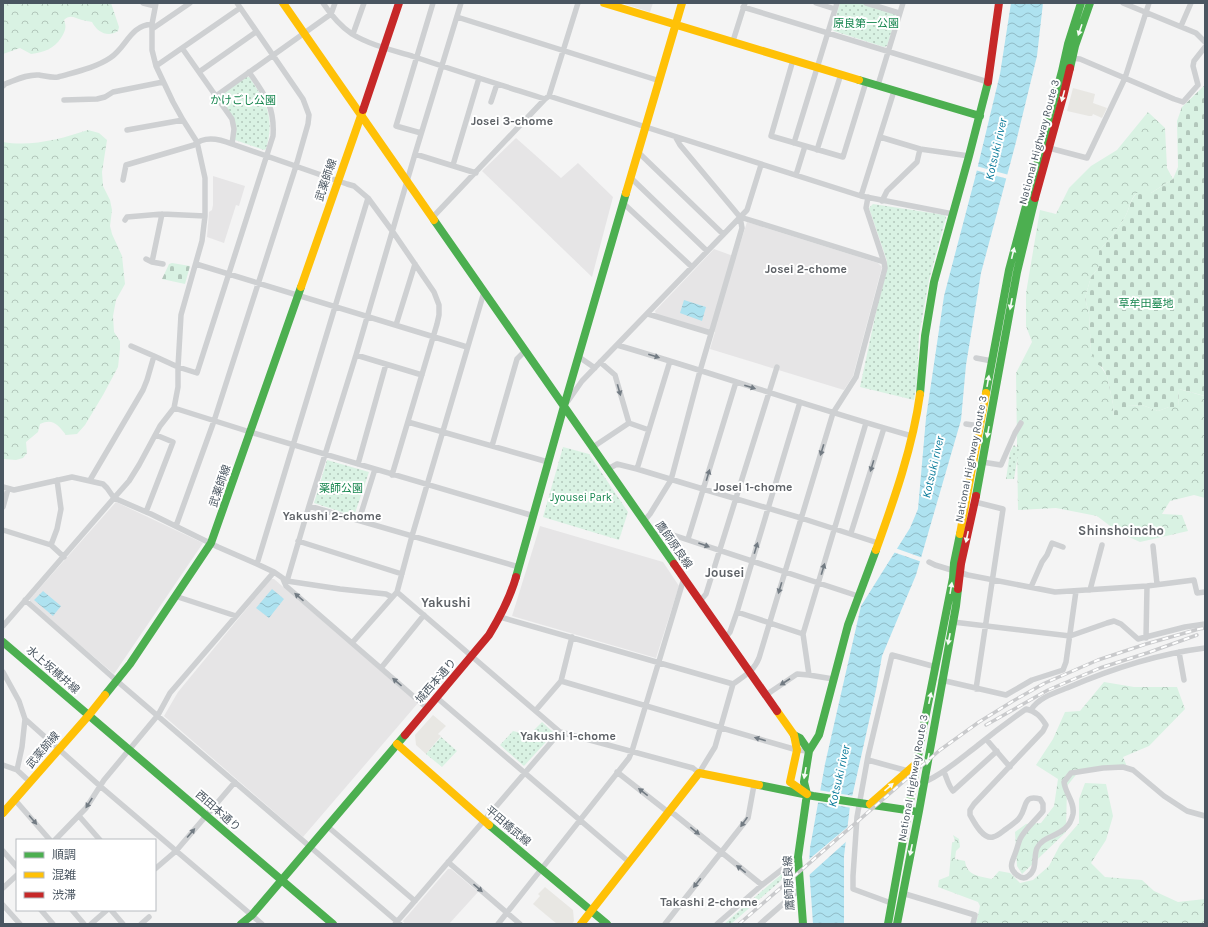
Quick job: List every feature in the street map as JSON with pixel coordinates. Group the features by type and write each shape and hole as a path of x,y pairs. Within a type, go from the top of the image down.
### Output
{"main road":[{"name":"鷹師原良線","path":"283,3 362,114 432,218 794,735 797,750 790,782"},
{"name":"武薬師線","path":"3,814 117,681 142,647 211,543 337,180 362,114 399,3"},
{"path":"604,3 980,116"},
{"name":"城西本通り","path":"242,924 252,915 472,656 489,635 500,617 513,587 519,567 564,406 682,3"},
{"path":"809,751 819,735 848,625 892,504 917,417 922,380 925,336 934,282 988,82 999,3"},
{"name":"National Highway Route 3","path":"888,924 912,786 946,613 957,572 961,564 1018,272 1038,186 1049,148 1068,58 1071,33 1081,3"},
{"name":"National Highway Route 3","path":"897,924 956,606 957,572 954,563 1009,270 1068,58 1075,46 1090,3"},
{"name":"水上坂横井線","path":"3,642 89,715"},
{"name":"西田本通り","path":"89,715 333,924"},
{"name":"鷹師原良線","path":"794,735 800,738 809,751 804,782 810,795 798,857 802,924"},
{"name":"平田橋武線","path":"397,744 484,821 607,924"},
{"path":"870,804 917,763"},
{"path":"581,924 699,773 780,790 919,811"},
{"path":"780,790 790,782 810,795"}],"street":[{"path":"3,626 129,481 160,426 174,408 178,387 181,315 202,241 204,216 204,178 197,142 183,120 156,66 152,50 152,26 156,5 143,3"},
{"path":"3,86 21,78 38,75 52,78 58,77 102,64 117,53 135,30 141,26 152,26 190,3"},
{"path":"176,526 214,421 296,166 306,132 308,115 303,99 236,3"},
{"path":"323,3 341,25 353,34 371,43 442,67 645,128 861,196 953,214"},
{"path":"216,96 331,14 335,3"},
{"path":"353,34 364,3"},
{"path":"422,133 396,126 433,3"},
{"path":"427,708 286,586 285,580 356,355 415,154 462,3"},
{"path":"432,218 547,98 578,3"},
{"path":"794,143 836,6 816,3"},
{"path":"866,3 899,13"},
{"path":"878,85 903,3"},
{"path":"1123,3 1196,33 1205,42"},
{"path":"1049,148 1087,158 1125,78 1150,3"},
{"path":"1181,26 1191,3"},
{"path":"733,41 744,5 828,33 988,82"},
{"path":"156,66 240,8"},
{"path":"457,18 660,81"},
{"path":"199,72 256,32"},
{"path":"1068,58 1080,59 1183,102 1198,85 1193,66 1194,61 1205,47"},
{"path":"182,48 232,119 234,129 232,144"},
{"path":"793,60 770,136 843,157 866,82"},
{"path":"130,346 178,367 197,373 273,136 274,126 271,109 265,94 249,72"},
{"path":"817,150 841,74"},
{"path":"453,165 480,78"},
{"path":"64,100 98,99 113,92 163,82"},
{"path":"491,102 497,84"},
{"path":"861,196 894,90"},
{"path":"126,130 183,120"},
{"path":"880,136 920,149 969,156"},
{"path":"123,180 126,165 194,145 205,139 214,138 354,186 368,198 434,292 437,299 439,314 434,337 392,475"},
{"path":"644,521 671,480 700,371 742,228 740,217 675,138"},
{"path":"796,175 805,146"},
{"path":"882,200 887,191 917,162 920,149"},
{"path":"638,152 723,234"},
{"path":"415,154 476,173"},
{"path":"564,406 582,381 747,210 760,164"},
{"path":"631,178 707,251"},
{"path":"397,592 560,732 693,768 699,773 715,747 733,684 750,672 756,665 833,413 856,377 885,268 866,208 868,197"},
{"path":"257,564 368,198"},
{"path":"623,203 692,267"},
{"path":"124,220 127,218 162,214 204,216"},
{"path":"162,214 149,260 163,264"},
{"path":"740,217 884,262"},
{"path":"196,264 467,346"},
{"path":"396,325 415,264"},
{"path":"352,643 397,592 467,346 484,292"},
{"path":"648,314 711,333"},
{"path":"617,345 833,413 912,436"},
{"path":"492,446 518,359 526,351"},
{"path":"356,355 422,375"},
{"path":"90,480 143,390 154,356"},
{"path":"579,357 595,368"},
{"path":"976,358 992,362"},
{"path":"637,469 670,361"},
{"path":"600,362 615,375 629,423"},
{"path":"358,464 386,364"},
{"path":"700,601 706,594 776,367"},
{"path":"688,539 736,382"},
{"path":"726,637 730,632 737,612 800,402"},
{"path":"174,408 392,475 534,516"},
{"path":"408,422 548,462"},
{"path":"629,423 649,430"},
{"path":"593,447 629,423"},
{"path":"808,674 803,634 866,423"},
{"path":"966,424 980,426"},
{"path":"982,462 1001,465 1015,433 1021,424"},
{"path":"852,533 884,428"},
{"path":"146,512 173,442 156,435"},
{"path":"608,469 617,464 637,469 878,542"},
{"path":"359,520 375,469"},
{"path":"3,507 6,488 14,490 72,477 90,480 103,484 114,498 274,572 285,580 340,589 386,594 392,597"},
{"path":"51,545 57,529 61,509 57,480"},
{"path":"974,502 1003,508 976,689"},
{"path":"309,506 519,567"},
{"path":"3,530 51,545 64,557"},
{"path":"654,536 660,532 667,532 858,596"},
{"path":"298,542 402,574"},
{"path":"1031,587 1052,543 1063,547"},
{"path":"1090,590 1102,545"},
{"path":"1153,546 1157,584"},
{"path":"929,562 957,572 1055,592 1147,586 1194,580 1196,594 1205,592"},
{"path":"56,839 86,808 100,786 158,715 170,693 274,572"},
{"path":"498,924 632,751 684,578"},
{"path":"1146,638 1147,586"},
{"path":"942,680 1006,695 1032,680 1062,670 1066,662 1076,591"},
{"path":"176,596 236,616"},
{"path":"25,600 397,923 560,732"},
{"path":"737,612 803,634"},
{"path":"380,668 424,615"},
{"path":"500,617 733,684"},
{"path":"953,622 1070,636 1114,621 1121,624 1138,639 1185,627 1205,624"},
{"path":"536,710 561,681 572,637"},
{"path":"1031,710 1039,701 1088,679 1118,668 1179,652 1205,648"},
{"path":"1179,652 1184,680"},
{"path":"891,903 853,889 854,848 859,802 892,655 936,667"},
{"path":"3,672 19,701 24,719 22,747 17,770"},
{"path":"766,695 797,674 808,674 833,679"},
{"path":"561,681 797,750 809,751"},
{"path":"436,697 629,862"},
{"path":"912,786 923,783 944,772 986,738 1026,710 1031,710 1040,716 1046,725 1043,732 970,810 970,815 979,830 988,837 995,837 1021,816 1026,802 1030,798 1040,799 1043,804 1043,811 1020,839 1011,862 1012,869 1017,875 1022,878 1028,877 1035,868 1036,849 1041,842 1062,831 1068,824 1073,811 1072,804 1064,787 1064,782 1071,773 1123,767 1132,770 1164,796 1187,811 1205,816"},
{"path":"24,719 262,924"},
{"path":"986,738 1010,766"},
{"path":"944,772 949,786 953,791 997,751"},
{"path":"868,760 908,771"},
{"path":"3,765 17,770 30,782"},
{"path":"617,772 668,812 674,814 762,885"},
{"path":"156,868 176,851 235,782"},
{"path":"665,924 748,818 754,785"},
{"path":"15,800 49,839"},
{"path":"79,816 99,839"},
{"path":"328,826 415,901"},
{"path":"3,851 16,866"},
{"path":"717,924 762,885 798,857"},
{"path":"448,862 520,924"},
{"path":"3,888 16,879"},
{"path":"760,924 800,889"},
{"path":"902,893 975,915 973,924"},
{"path":"3,905 20,924"},
{"path":"42,911 53,924"},
{"path":"73,911 84,924"},
{"path":"91,924 106,911"},
{"path":"112,911 123,924"},
{"path":"141,924 149,917"}],"shaded area":[{"path":"621,3 653,3 650,12"},
{"path":"1073,88 1095,94 1093,103 1107,108 1102,118 1093,114 1092,116 1089,116 1067,111"},
{"path":"516,138 561,178 578,163 613,197 592,277 482,171"},
{"path":"213,176 245,186 239,206 236,205 224,243 207,237 209,212 212,210 213,205"},
{"path":"747,222 878,263 882,267 853,376 844,390 710,349 715,332 656,314 655,311 714,249 736,257"},
{"path":"116,502 203,543 114,674 30,602 30,599"},
{"path":"540,526 663,562 679,586 656,658 512,616"},
{"path":"271,579 274,579 418,703 303,837 164,716 178,692"},
{"path":"433,715 446,726 438,734 441,736 426,754 416,745 415,735"},
{"path":"448,869 451,869 478,892 449,924 405,924 403,921"},
{"path":"545,887 573,910 574,921 572,924 557,924 533,904 540,896 538,894"}],"green space":[{"path":"3,3 111,3 119,27 118,31 107,34 97,29 92,22 68,17 64,20 65,27 62,36 52,47 44,51 31,54 20,48 3,54"},
{"name":"原良第一公園","path":"840,3 861,3 894,13 896,16 887,46 884,47 834,31 832,29"},
{"name":"かけごし公園","path":"246,77 249,77 261,95 268,111 270,128 269,138 266,149 264,150 235,140 235,121 220,97 221,94"},
{"name":"草牟田墓地","path":"1205,85 1205,396 1179,389 1178,407 1169,407 1158,411 1142,405 1128,406 1124,415 1114,419 1113,404 1107,376 1102,367 1097,364 1091,352 1089,314 1085,298 1091,277 1099,267 1099,251 1120,225 1126,215 1131,201 1137,193 1151,193 1173,179 1178,167 1177,121 1182,107"},
{"path":"1148,112 1165,128 1167,168 1173,179 1151,193 1137,193 1131,200 1126,215 1120,225 1099,251 1099,267 1091,277 1085,298 1089,314 1091,352 1107,376 1113,404 1114,418 1128,406 1142,405 1158,411 1169,407 1178,407 1179,389 1204,396 1205,394 1205,498 1194,495 1170,501 1162,514 1182,515 1188,531 1140,542 1118,532 1097,516 1056,508 1018,510 1016,373 1032,342 1026,326 1026,293 1040,210 1056,214 1069,188 1091,166 1117,150"},
{"path":"88,130 99,133 107,140 102,172 103,186 110,200 112,210 110,226 112,234 122,256 125,284 116,300 113,316 114,332 120,341 118,367 85,425 77,434 66,435 52,422 45,422 40,424 38,432 26,442 27,453 23,458 16,460 3,459 3,142 24,144 35,143"},
{"path":"873,204 945,215 946,217 929,280 919,335 917,379 914,400 860,387 887,261 869,208"},
{"path":"172,263 190,266 185,284 162,279 169,264"},
{"path":"1014,445 1019,449 1014,479 1006,479 1010,452"},
{"name":"Jyousei Park","path":"563,447 589,454 628,512 619,540 543,517"},
{"name":"薬師公園","path":"327,460 369,472 354,516 314,503"},
{"path":"1104,682 1134,687 1177,687 1185,709 1149,746 1123,757 1128,769 1079,771 1067,786 1066,832 1022,874 1017,866 1015,832 1026,824 1041,823 1054,806 1058,779 1036,765 1053,739 1065,712 1080,711"},
{"path":"542,722 554,733 524,766 500,745 513,731 529,735"},
{"path":"441,737 457,751 442,767 426,754"},
{"path":"1085,783 1106,784 1113,816 1106,840 1091,863 1105,877 1142,880 1154,891 1178,902 1205,899 1205,924 976,924 980,906 978,902 938,887 939,880 949,876 952,843 955,841 953,835 959,839 960,847 956,851 955,859 965,861 968,870 974,874 992,879 999,871 1010,873 1020,883 1033,880 1049,866 1060,845 1079,823 1079,799"},
{"path":"791,866 792,871 731,924 724,924"}],"water":[{"name":"Kotsuki river","path":"1011,3 1043,3 1037,56 981,273 966,365 961,420 916,575 882,656 876,690 850,806 844,856 844,924 813,924 809,866 810,848 825,764 861,606 910,528 918,509 926,418 944,296 1000,74"},
{"path":"684,300 706,307 702,321 680,313"},
{"path":"272,589 284,599 269,618 256,608"},
{"path":"43,591 61,606 53,616 34,600"}],"pier":[{"path":"976,166 1009,175 1008,179 975,170"},
{"path":"895,548 923,558 922,562 893,552"},
{"path":"818,790 854,796 852,808 816,802"},
{"path":"850,825 848,840 808,876 807,861"}],"railway":[{"path":"739,924 940,750 979,722 1045,683 1098,660 1146,644 1205,628"},
{"path":"986,725 1048,690 1100,668 1197,635"}],"traffic: fast":[{"path":"986,393 1009,270 1068,44 1081,3"},
{"path":"1070,68 1075,46 1090,3"},
{"path":"859,80 980,116"},
{"path":"920,394 925,336 934,282 988,82"},
{"path":"516,577 626,193"},
{"path":"976,496 1017,272 1035,198"},
{"path":"434,220 674,564"},
{"path":"105,695 130,664 211,543 301,287"},
{"path":"888,924 960,534"},
{"path":"803,924 798,857 807,794 804,782 809,751 819,735 848,625 876,550"},
{"path":"897,924 919,811 958,589"},
{"path":"3,642 333,924"},
{"path":"241,924 252,915 405,735"},
{"path":"794,735 800,738 809,751"},
{"path":"759,785 813,796 913,811"},
{"path":"489,825 607,924"}],"traffic: slow":[{"path":"283,3 434,220"},
{"path":"604,3 859,80"},
{"path":"626,193 682,3"},
{"path":"301,287 363,110"},
{"path":"960,534 986,393"},
{"path":"876,550 908,453 920,394"},
{"path":"3,813 105,695"},
{"path":"777,711 794,735 797,750 790,782 807,794"},
{"path":"397,744 489,825"},
{"path":"870,804 917,763"},
{"path":"581,924 699,773 759,785"}],"traffic: jam":[{"path":"363,110 399,3"},
{"path":"988,82 999,3"},
{"path":"1035,198 1070,68"},
{"path":"958,589 961,564 976,496"},
{"path":"674,564 777,711"},
{"path":"405,735 489,635 511,592 516,577"}],"district":[{"name":"Josei 3-chome","path":"512,121"},
{"name":"Josei 2-chome","path":"806,269"},
{"name":"Josei 1-chome","path":"753,487"},
{"name":"Yakushi 2-chome","path":"332,516"},
{"name":"Shinshoincho","path":"1121,530"},
{"name":"Jousei","path":"725,572"},
{"name":"Yakushi","path":"446,602"},
{"name":"Yakushi 1-chome","path":"568,736"},
{"name":"Takashi 2-chome","path":"709,902"}]}
